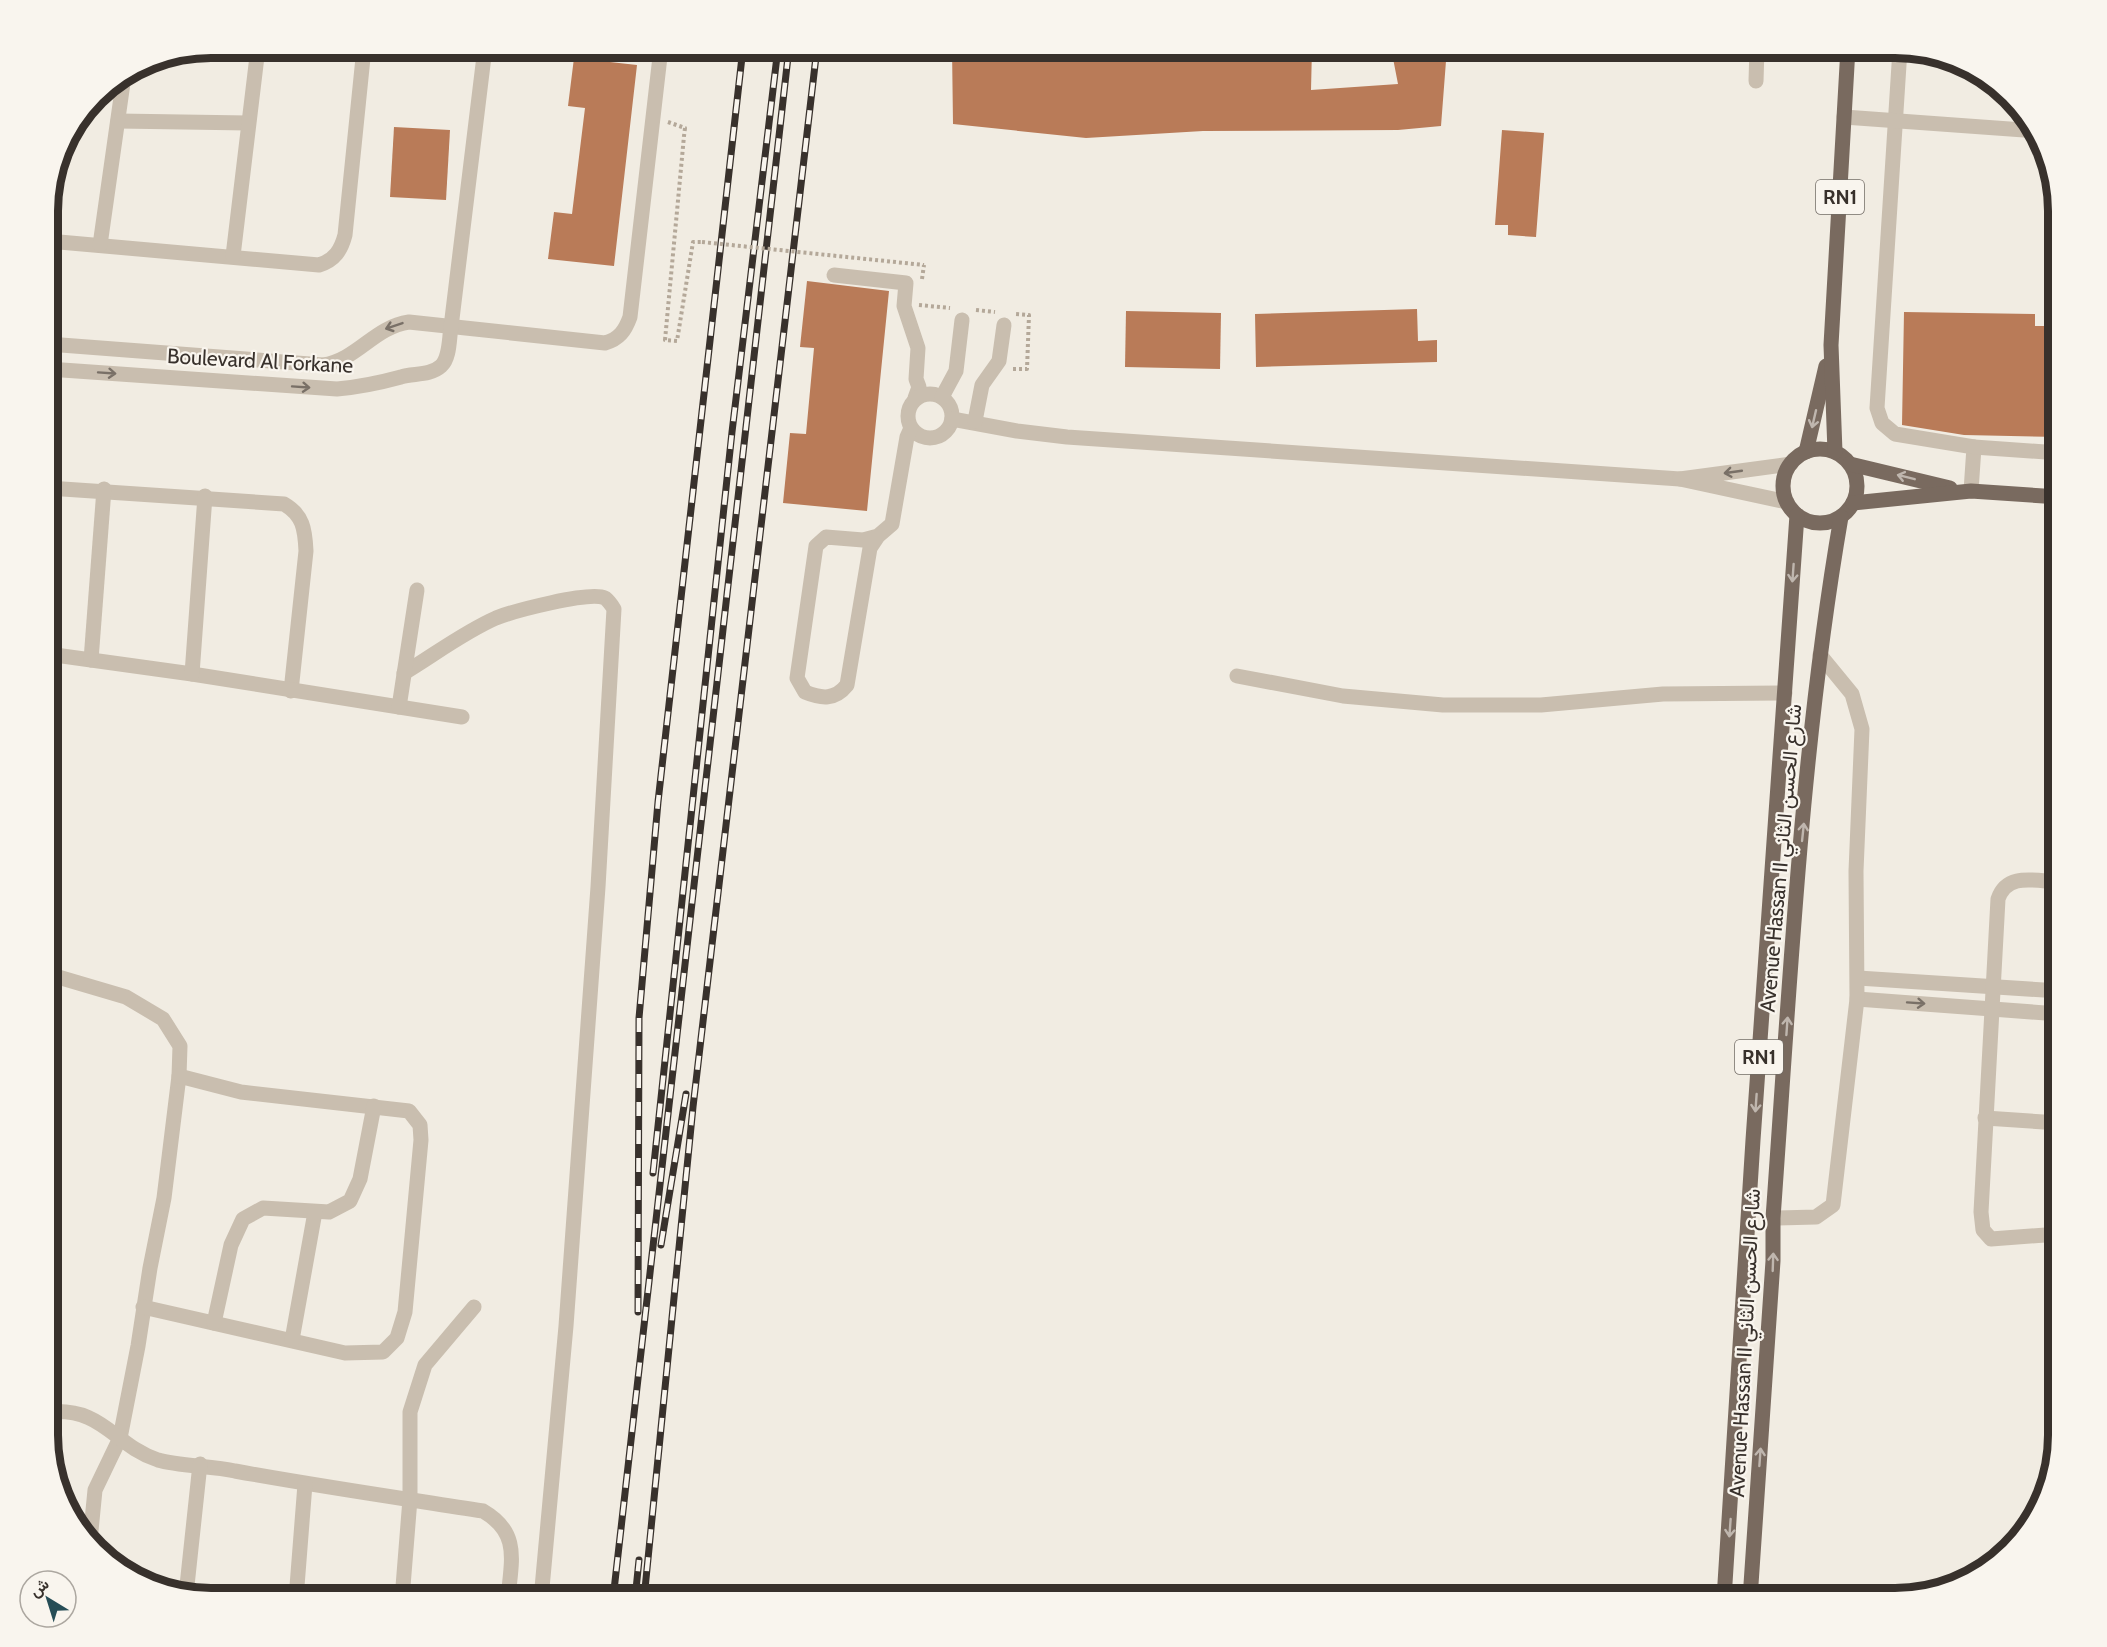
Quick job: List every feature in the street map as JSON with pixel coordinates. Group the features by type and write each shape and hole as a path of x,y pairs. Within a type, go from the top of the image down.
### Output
{"main road":[{"name":"RN1","path":"1834,452 1831,345 1847,58"},
{"name":"RN1","path":"1806,452 1831,345"},
{"path":"1850,464 1857,483 1853,503 1840,517 1819,523 1797,515 1787,502 1784,489 1785,476 1791,464 1806,452 1825,450 1834,452 1850,464 1966,491 2048,496"},
{"path":"1853,503 1966,491"},
{"name":"Avenue Hassan II شارع الحسن الثاني","path":"1725,1588 1753,1140 1797,515"},
{"name":"Avenue Hassan II شارع الحسن الثاني","path":"1751,1588 1773,1261 1773,1218 1797,891 1820,656 1840,517"}],"street":[{"path":"233,256 257,58"},
{"path":"59,242 319,265 329,262 342,246 363,58"},
{"path":"484,58 451,327 605,343 621,334 630,317 660,58"},
{"path":"1756,81 1757,58"},
{"path":"1899,58 1879,417 1895,434 1974,447 2048,452"},
{"path":"100,245 123,87"},
{"path":"1844,117 2025,130"},
{"path":"118,121 248,123"},
{"path":"834,274 906,283 904,306 918,348 916,379 919,387 909,407 907,418 911,428 919,436 929,439 940,436 948,429 952,419 951,408 936,393 925,393 915,398"},
{"path":"942,397 956,371 962,320"},
{"name":"Boulevard Al Forkane","path":"59,345 323,364 338,362 373,336 399,324 409,322 451,327 446,359 440,367 431,372 402,376 363,387 337,389 59,370"},
{"path":"975,421 982,385 999,361 1004,325"},
{"path":"952,419 975,421 1017,431 1067,437 1680,479 1787,502"},
{"path":"878,536 863,540 826,537 816,546 797,678 805,692 827,698 836,696 846,685 870,548 878,536 890,527 895,517 905,446 911,428"},
{"path":"1966,491 1974,447"},
{"path":"1680,479 1791,464"},
{"path":"59,488 205,496 284,504 296,511 302,521 306,551 291,691"},
{"path":"91,660 104,489"},
{"path":"192,674 205,496"},
{"path":"399,707 417,590"},
{"path":"404,673 495,619 519,611 546,604 597,597 608,600 614,609 597,899 567,1314 541,1588"},
{"path":"59,656 462,717"},
{"path":"1773,1218 1816,1217 1833,1205 1857,999 1856,871 1862,729 1852,694 1820,656"},
{"path":"1237,676 1344,696 1443,705 1541,705 1663,694 1785,693"},
{"path":"2048,881 2019,879 2012,881 2001,892 1991,1009 1981,1212 1986,1235 1997,1240 2048,1235"},
{"path":"59,977 126,997 163,1019 180,1046 179,1076 164,1198 120,1438 95,1490 91,1530"},
{"path":"1858,978 2048,990"},
{"path":"1857,999 2048,1013"},
{"path":"143,1307 345,1353 383,1352 397,1338 405,1312 412,1262 420,1167 420,1125 409,1111 311,1102 241,1092 179,1076"},
{"path":"214,1323 231,1245 243,1219 263,1208 329,1212 350,1201 360,1179 374,1106"},
{"path":"1985,1118 2048,1122"},
{"path":"292,1340 315,1212"},
{"path":"403,1588 410,1499 410,1412 425,1365 474,1307"},
{"path":"59,1413 80,1414 98,1420 140,1452 160,1460 200,1464 305,1484 483,1511 502,1524 511,1540 509,1588"},
{"path":"187,1586 200,1464"},
{"path":"297,1588 305,1484"}],"path":[{"path":"654,117 684,128 665,340 676,340 693,242 924,265"}],"building":[{"path":"574,58 637,65 614,266 548,259 554,212 572,214 585,108 568,106"},
{"path":"952,58 1312,58 1311,90 1398,84 1393,58 1446,58 1441,126 1398,130 1203,131 1086,138 953,124"},
{"path":"394,127 450,130 446,200 390,197"},
{"path":"1502,130 1544,133 1536,237 1508,235 1508,225 1495,225"},
{"path":"807,281 889,291 867,511 783,503 790,433 806,434 814,348 800,347"},
{"path":"1417,309 1418,341 1437,340 1437,362 1256,367 1255,314"},
{"path":"1126,311 1221,313 1220,369 1125,367"},
{"path":"1904,312 2035,314 2035,326 2048,326 2048,437 1964,435 1902,425"}],"railway":[{"path":"638,1312 639,1018 658,802 742,58"},
{"path":"653,1173 732,432 777,58"},
{"path":"614,1588 788,58"},
{"path":"645,1588 693,1107 816,58"},
{"path":"661,1245 686,1094"},
{"path":"636,1588 639,1560"}]}
